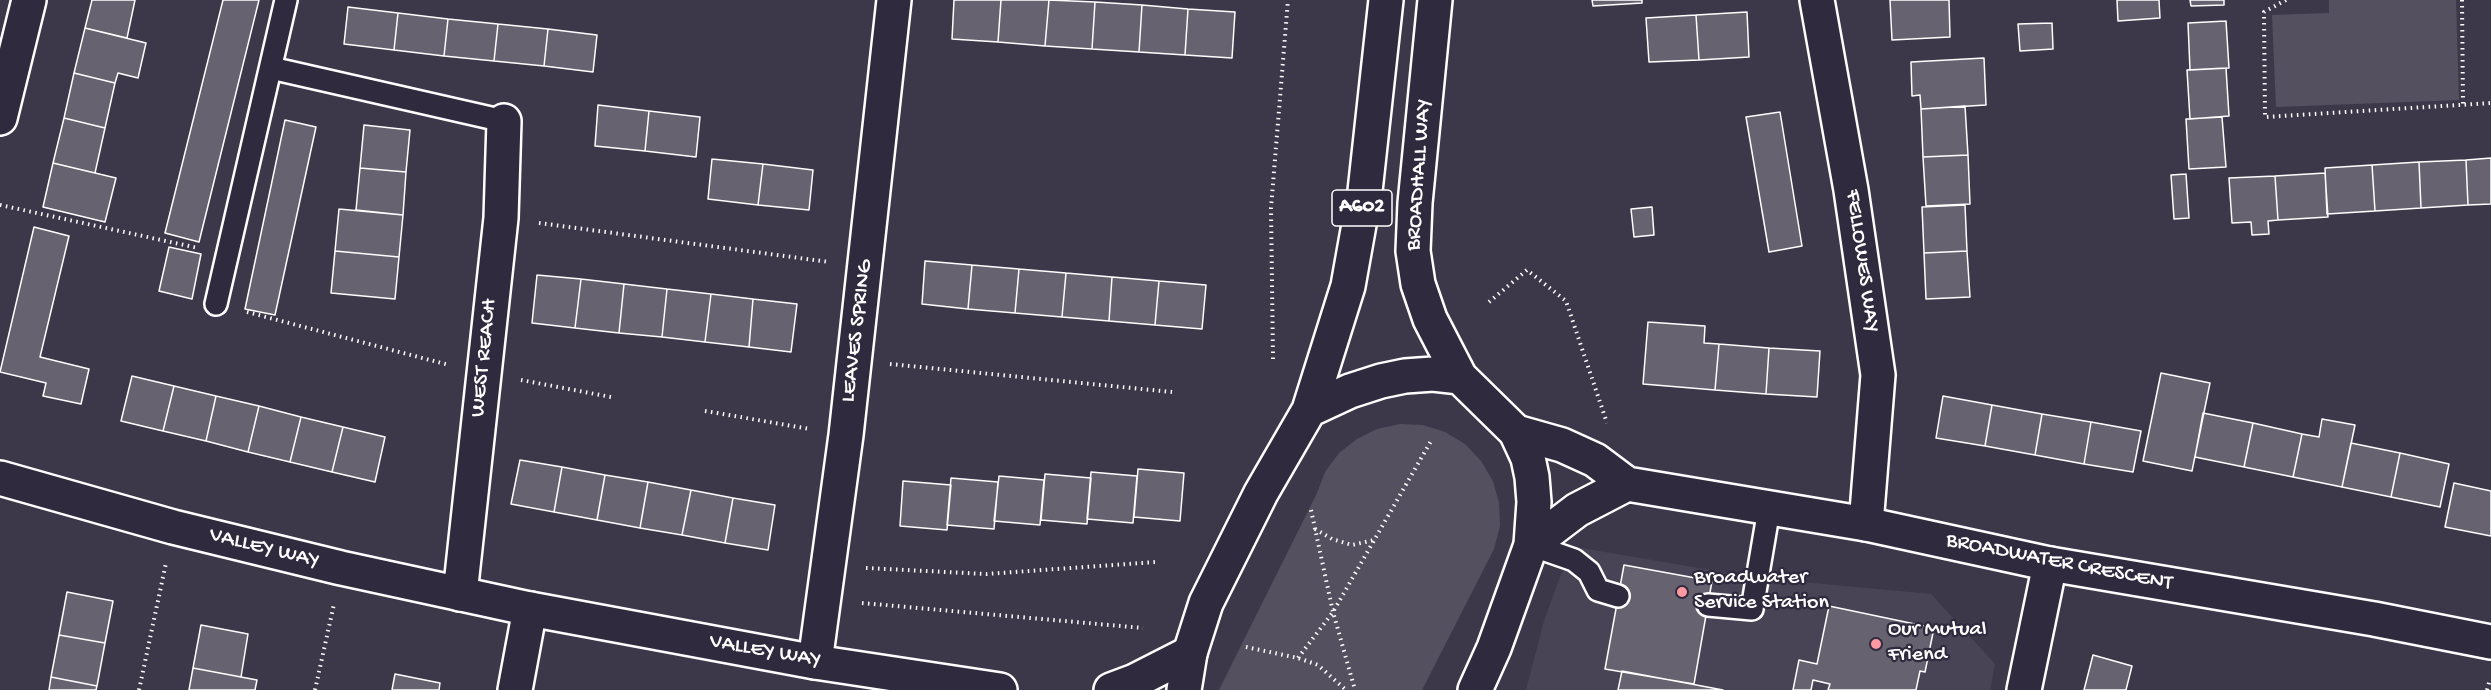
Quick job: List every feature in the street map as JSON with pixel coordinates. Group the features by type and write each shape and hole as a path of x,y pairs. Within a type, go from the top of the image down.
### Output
{"main road":[{"path":"0,118 9,39 29,0"},
{"name":"LEAVES SPRING","path":"815,662 846,435 894,0"},
{"name":"A602","path":"1309,410 1348,286 1365,191 1386,0"},
{"name":"BROADHALL WAY","path":"1435,0 1414,203 1413,252 1418,284 1430,319 1460,377 1516,432"},
{"name":"FELLOWES WAY","path":"1817,0 1851,190 1878,375 1866,524"},
{"name":"WEST REACH","path":"460,594 501,218 504,121"},
{"path":"1184,690 1190,653 1206,603 1261,493 1309,410 1350,391 1405,376 1433,374 1460,377"},
{"path":"1475,690 1494,648 1531,545 1534,502 1532,477 1528,458 1516,432"},
{"name":"BROADWATER CRESCENT","path":"1516,432 1562,445 1595,460 1628,484 1866,524 2050,564 2374,619 2491,642"},
{"name":"VALLEY WAY","path":"0,478 173,527 341,568 530,609 945,686 1000,690"},
{"path":"1531,545 1577,510 1628,484"},
{"path":"2024,690 2050,564"},
{"path":"515,690 530,609"},
{"path":"1111,690 1135,681 1190,653"}],"lane":[{"path":"216,304 286,0"},
{"path":"271,68 504,121"},
{"path":"1708,605 1752,609 1769,509"},
{"path":"1531,545 1574,560 1588,572 1598,590 1618,596"}],"path":[{"path":"1273,359 1271,208 1288,0"},
{"path":"2286,0 2264,12 2265,117 2491,103"},
{"path":"2462,0 2463,105"},
{"path":"0,206 228,255"},
{"path":"501,218 866,267"},
{"path":"1489,302 1527,270 1566,301 1609,430"},
{"path":"216,304 483,374 611,397"},
{"path":"854,360 1172,392"},
{"path":"705,411 846,435"},
{"path":"1298,658 1334,612 1431,441"},
{"path":"1311,510 1334,612 1355,690"},
{"path":"140,690 173,527"},
{"path":"1315,529 1332,539 1352,545 1375,540"},
{"path":"829,567 986,573 1156,562"},
{"path":"315,690 341,568"},
{"path":"825,600 1143,628"},
{"path":"1246,647 1298,658 1318,665 1346,690"}],"shaded area":[{"path":"2329,0 2456,0 2459,100 2276,107 2272,15 2329,13"},
{"path":"1400,424 1423,425 1445,432 1465,444 1481,461 1493,481 1499,503 1500,526 1494,549 1422,690 1219,690 1317,493 1325,472 1339,453 1357,439 1377,429"},
{"path":"1581,548 1758,578 1931,594 1995,664 1990,690 1526,690 1544,621 1561,574"}],"building":[{"path":"92,0 135,0 127,38 85,28"},
{"path":"223,0 259,0 199,242 165,233"},
{"path":"954,0 1001,0 998,42 952,39"},
{"path":"1001,0 1049,0 1045,46 998,42"},
{"path":"1049,0 1095,2 1092,49 1045,46"},
{"path":"1592,0 1642,0 1642,3 1593,6"},
{"path":"1890,0 1949,0 1950,37 1892,40"},
{"path":"2117,0 2159,0 2160,18 2118,21"},
{"path":"2190,0 2224,0 2224,5 2191,6"},
{"path":"1095,2 1142,5 1139,52 1092,49"},
{"path":"1142,5 1188,9 1185,55 1139,52"},
{"path":"348,7 398,13 394,50 344,44"},
{"path":"1188,9 1235,12 1232,58 1185,55"},
{"path":"1747,12 1749,57 1699,60 1696,15"},
{"path":"398,13 448,19 444,56 394,50"},
{"path":"1696,15 1699,60 1649,62 1646,18"},
{"path":"448,19 498,24 494,61 444,56"},
{"path":"2226,21 2229,68 2190,70 2188,23"},
{"path":"2052,23 2053,49 2020,51 2018,24"},
{"path":"498,24 548,29 544,66 494,61"},
{"path":"85,28 146,43 138,78 118,73 115,83 74,73"},
{"path":"548,29 597,35 593,72 544,66"},
{"path":"1984,58 1986,105 1921,109 1920,95 1912,96 1911,62"},
{"path":"2226,68 2229,116 2190,119 2187,70"},
{"path":"74,73 115,83 105,128 64,118"},
{"path":"598,105 649,111 645,151 595,146"},
{"path":"1965,106 1968,155 1923,157 1921,109"},
{"path":"649,111 700,117 696,157 645,151"},
{"path":"1780,112 1802,246 1769,252 1746,117"},
{"path":"2222,117 2226,167 2189,169 2186,119"},
{"path":"64,118 105,128 95,173 53,163"},
{"path":"285,120 316,127 275,315 245,309"},
{"path":"364,125 410,130 406,172 360,168"},
{"path":"1968,155 1970,204 1926,206 1923,157"},
{"path":"2491,158 2491,204 2468,205 2466,160"},
{"path":"712,159 763,164 758,205 708,199"},
{"path":"2466,160 2468,205 2421,208 2419,162"},
{"path":"2419,162 2421,208 2375,211 2372,165"},
{"path":"53,163 116,178 105,222 43,207"},
{"path":"763,164 813,170 809,210 758,205"},
{"path":"2372,165 2375,211 2327,214 2325,168"},
{"path":"360,168 406,172 403,215 356,210"},
{"path":"2325,173 2328,217 2278,220 2275,176"},
{"path":"2186,174 2189,218 2174,219 2171,175"},
{"path":"2275,176 2278,220 2268,221 2269,234 2252,235 2251,222 2232,223 2229,178"},
{"path":"1965,205 1967,251 1924,253 1922,207"},
{"path":"1652,207 1654,235 1634,237 1631,209"},
{"path":"339,209 403,215 399,257 335,251"},
{"path":"34,227 69,236 40,357 89,369 81,404 43,396 46,383 0,372"},
{"path":"169,247 201,254 192,299 159,291"},
{"path":"335,251 399,257 395,299 331,293"},
{"path":"1967,251 1970,297 1926,299 1924,253"},
{"path":"925,261 972,265 968,309 922,304"},
{"path":"972,265 1019,269 1015,313 968,309"},
{"path":"1019,269 1066,273 1062,317 1015,313"},
{"path":"1066,273 1112,277 1109,321 1062,317"},
{"path":"537,275 581,279 575,328 532,323"},
{"path":"1112,277 1159,281 1155,325 1109,321"},
{"path":"581,279 624,284 619,333 575,328"},
{"path":"1159,281 1206,285 1202,329 1155,325"},
{"path":"624,284 667,289 662,337 619,333"},
{"path":"667,289 711,294 705,342 662,337"},
{"path":"711,294 753,299 749,347 705,342"},
{"path":"753,299 797,304 791,352 749,347"},
{"path":"1648,322 1705,326 1704,343 1719,344 1715,390 1643,384"},
{"path":"1719,344 1769,348 1766,394 1715,390"},
{"path":"1769,348 1820,351 1817,397 1766,394"},
{"path":"2161,373 2210,383 2192,471 2143,461"},
{"path":"132,376 174,386 163,431 121,421"},
{"path":"174,386 216,396 206,441 163,431"},
{"path":"216,396 259,406 248,452 206,441"},
{"path":"1943,396 1992,405 1985,446 1936,438"},
{"path":"1992,405 2042,414 2035,455 1985,446"},
{"path":"259,406 301,417 290,462 248,452"},
{"path":"2203,413 2253,423 2244,467 2195,457"},
{"path":"2042,414 2091,422 2084,464 2035,455"},
{"path":"301,417 343,427 332,472 290,462"},
{"path":"2322,419 2355,425 2342,487 2293,477 2302,434 2319,437"},
{"path":"2091,422 2141,431 2133,472 2084,464"},
{"path":"2253,423 2302,434 2293,477 2244,467"},
{"path":"343,427 385,437 375,482 332,472"},
{"path":"2351,443 2400,453 2391,497 2342,487"},
{"path":"2400,453 2449,464 2440,507 2391,497"},
{"path":"520,460 562,467 554,512 511,504"},
{"path":"562,467 605,475 597,520 554,512"},
{"path":"1138,469 1184,473 1180,521 1134,517"},
{"path":"1091,472 1137,476 1133,523 1087,519"},
{"path":"1045,474 1091,478 1087,524 1041,520"},
{"path":"605,475 648,482 640,528 597,520"},
{"path":"999,476 1044,480 1040,525 994,521"},
{"path":"951,478 998,482 994,529 947,525"},
{"path":"903,481 951,485 947,530 900,526"},
{"path":"648,482 691,490 682,535 640,528"},
{"path":"2454,483 2491,491 2491,536 2445,527"},
{"path":"691,490 733,498 725,543 682,535"},
{"path":"733,498 775,505 768,550 725,543"},
{"path":"1624,565 1712,581 1694,684 1605,669"},
{"path":"67,592 113,601 105,643 59,635"},
{"name":"Our Mutual Friend","path":"1829,606 1934,628 1925,672 1920,671 1916,690 1828,690 1830,684 1813,680 1811,690 1793,690 1799,660 1817,664"},
{"path":"201,625 248,634 241,677 193,668"},
{"path":"59,635 105,643 97,686 51,677"},
{"path":"2093,655 2132,666 2126,690 2084,690"},
{"path":"193,668 257,680 255,690 189,690"},
{"path":"1622,671 1723,690 1618,690"},
{"path":"395,674 440,683 439,690 392,690"},
{"path":"51,677 97,686 96,690 49,690"}],"place":[{"name":"Broadwater Service Station","path":"1682,592"},
{"name":"Our Mutual Friend","path":"1876,644"}]}
